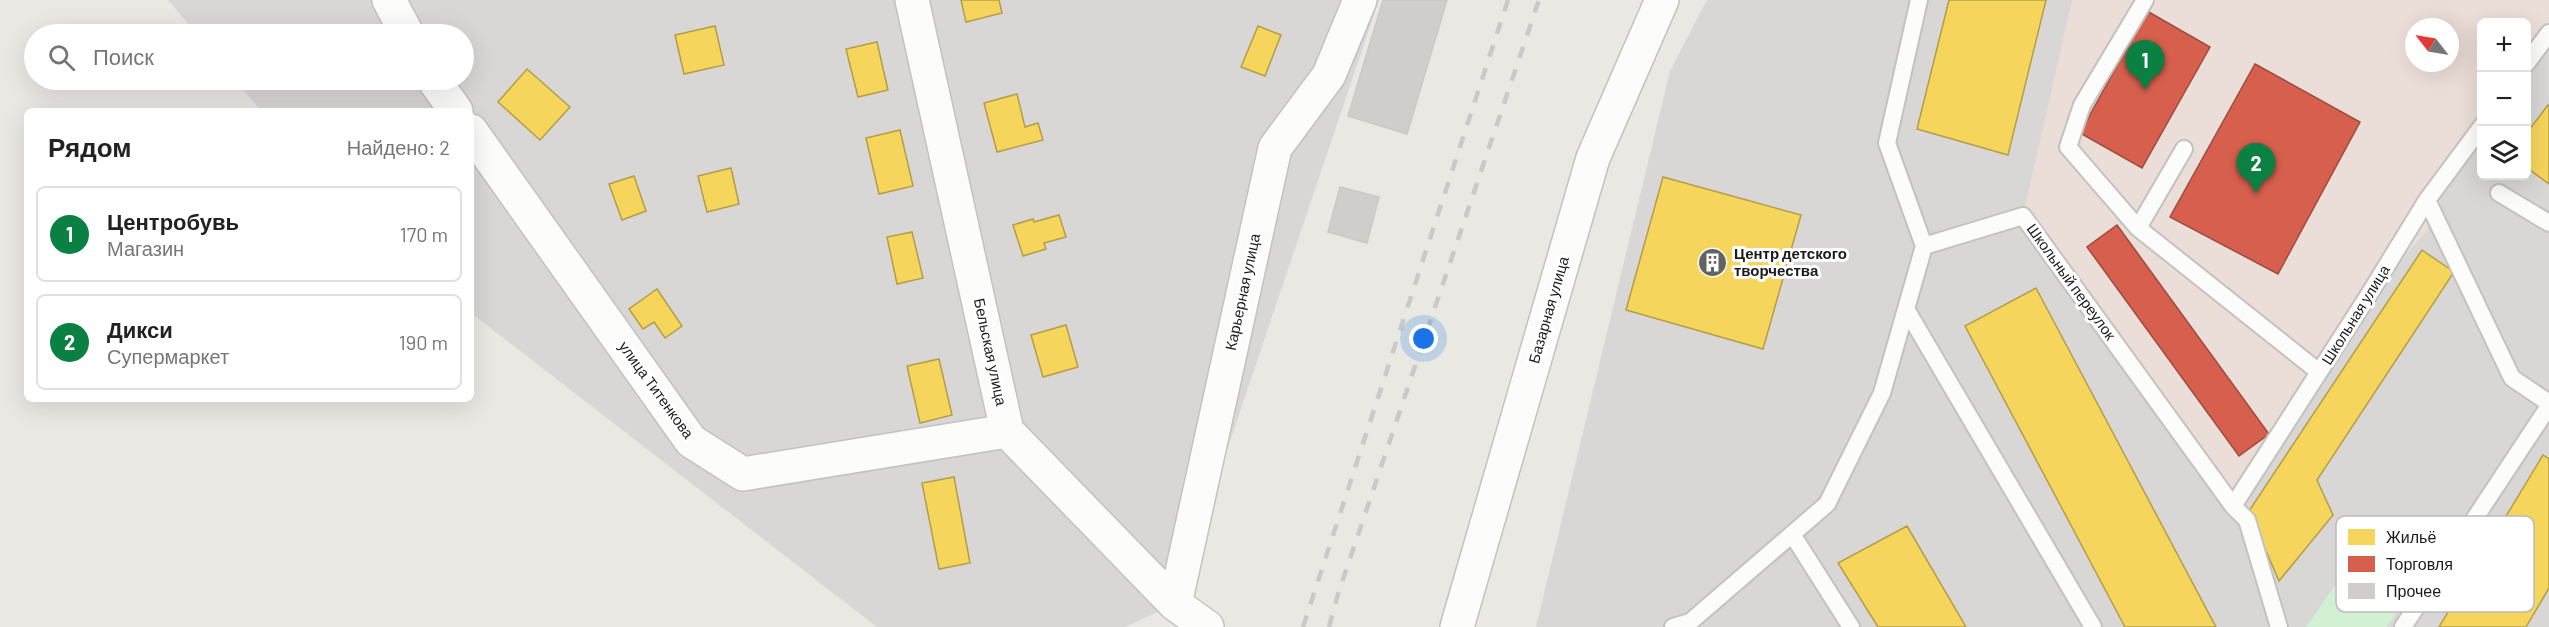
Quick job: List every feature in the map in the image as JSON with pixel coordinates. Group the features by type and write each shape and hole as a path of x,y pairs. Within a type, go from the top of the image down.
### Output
{"street":[{"path":"388,0 401,24"},
{"name":"Бельская улица","path":"912,0 1007,431"},
{"name":"Карьерная улица","path":"1175,604 1275,148 1329,75 1360,0"},
{"name":"Базарная улица","path":"1456,627 1593,158 1662,0"},
{"path":"441,90 454,108"},
{"name":"улица Титенкова","path":"474,135 691,441 742,474 1007,431"},
{"path":"1007,431 1175,604 1207,627"}],"lane":[{"path":"1673,627 1690,622 1827,504 1882,393 1924,246 1887,143 1919,0"},
{"path":"2145,0 2082,105 2068,147 2138,228 2319,372"},
{"path":"2531,57 2549,33"},
{"name":"Школьная улица","path":"2233,506 2427,200 2477,131"},
{"path":"2138,228 2184,149"},
{"path":"2499,193 2549,223"},
{"path":"2427,200 2512,378 2549,404 2476,516"},
{"name":"Школьный переулок","path":"1924,246 2023,216 2233,506 2247,520 2279,627"},
{"path":"1906,309 2093,627"},
{"path":"1792,534 1851,627"},
{"path":"2403,627 2413,612"}],"shaded area":[{"path":"168,0 1379,0 1175,604 1125,627 877,627 474,315 474,108 258,108 243,90 474,90 474,24 188,24"},
{"path":"1707,0 2549,0 2549,627 1536,627 1670,71"},
{"path":"2072,0 2549,0 2549,33 2531,58 2531,18 2477,18 2477,131 2427,199 2428,230 2368,296 2233,506 2023,216"}],"green space":[{"path":"2336,584 2336,612 2397,612 2387,627 2306,627"}],"building: Жильё":[{"path":"961,0 999,0 1002,13 966,22"},
{"path":"1949,0 2046,0 2008,155 1917,129"},
{"path":"715,26 724,65 684,74 675,35"},
{"path":"1258,26 1281,35 1265,76 1241,67"},
{"path":"877,42 888,90 858,97 846,49"},
{"path":"527,69 570,107 540,140 498,102"},
{"path":"1017,94 1025,127 1038,123 1043,140 997,152 984,103"},
{"path":"2548,105 2549,184 2531,171 2531,127"},
{"path":"900,130 913,186 879,194 866,138"},
{"path":"731,168 739,204 707,212 698,176"},
{"path":"634,176 646,211 622,220 609,184"},
{"name":"Центр детского творчества","path":"1663,177 1801,215 1763,349 1626,310"},
{"path":"1059,215 1066,237 1044,243 1046,249 1023,256 1013,225"},
{"path":"912,232 923,278 897,284 887,237"},
{"path":"2422,250 2454,272 2317,480 2333,515 2279,581 2249,511"},
{"path":"2036,288 2216,627 2125,627 1965,326"},
{"path":"657,289 682,326 665,338 654,322 643,329 629,309"},
{"path":"1066,325 1078,367 1043,377 1031,335"},
{"path":"939,359 952,415 920,423 907,366"},
{"path":"2543,455 2549,459 2549,588 2526,627 2439,627 2448,612 2534,612 2534,516 2506,516"},
{"path":"954,477 970,563 939,569 922,483"},
{"path":"1907,526 1966,627 1878,627 1838,563"}],"building: Торговля":[{"path":"2147,11 2210,47 2142,168 2080,133"},
{"path":"2255,64 2360,122 2278,274 2170,217"},
{"path":"2117,225 2269,434 2239,456 2087,247"}],"building: Прочее":[{"path":"1383,0 1447,0 1407,134 1348,116"},
{"path":"1340,187 1379,197 1367,243 1328,232"}],"railway":[{"path":"1303,627 1508,0"},
{"path":"1329,627 1338,594 1539,0"}],"place":[{"name":"Центробувь","path":"2145,90"},
{"name":"Дикси","path":"2256,193"},
{"name":"Центр детского творчества","path":"1713,263"}]}
